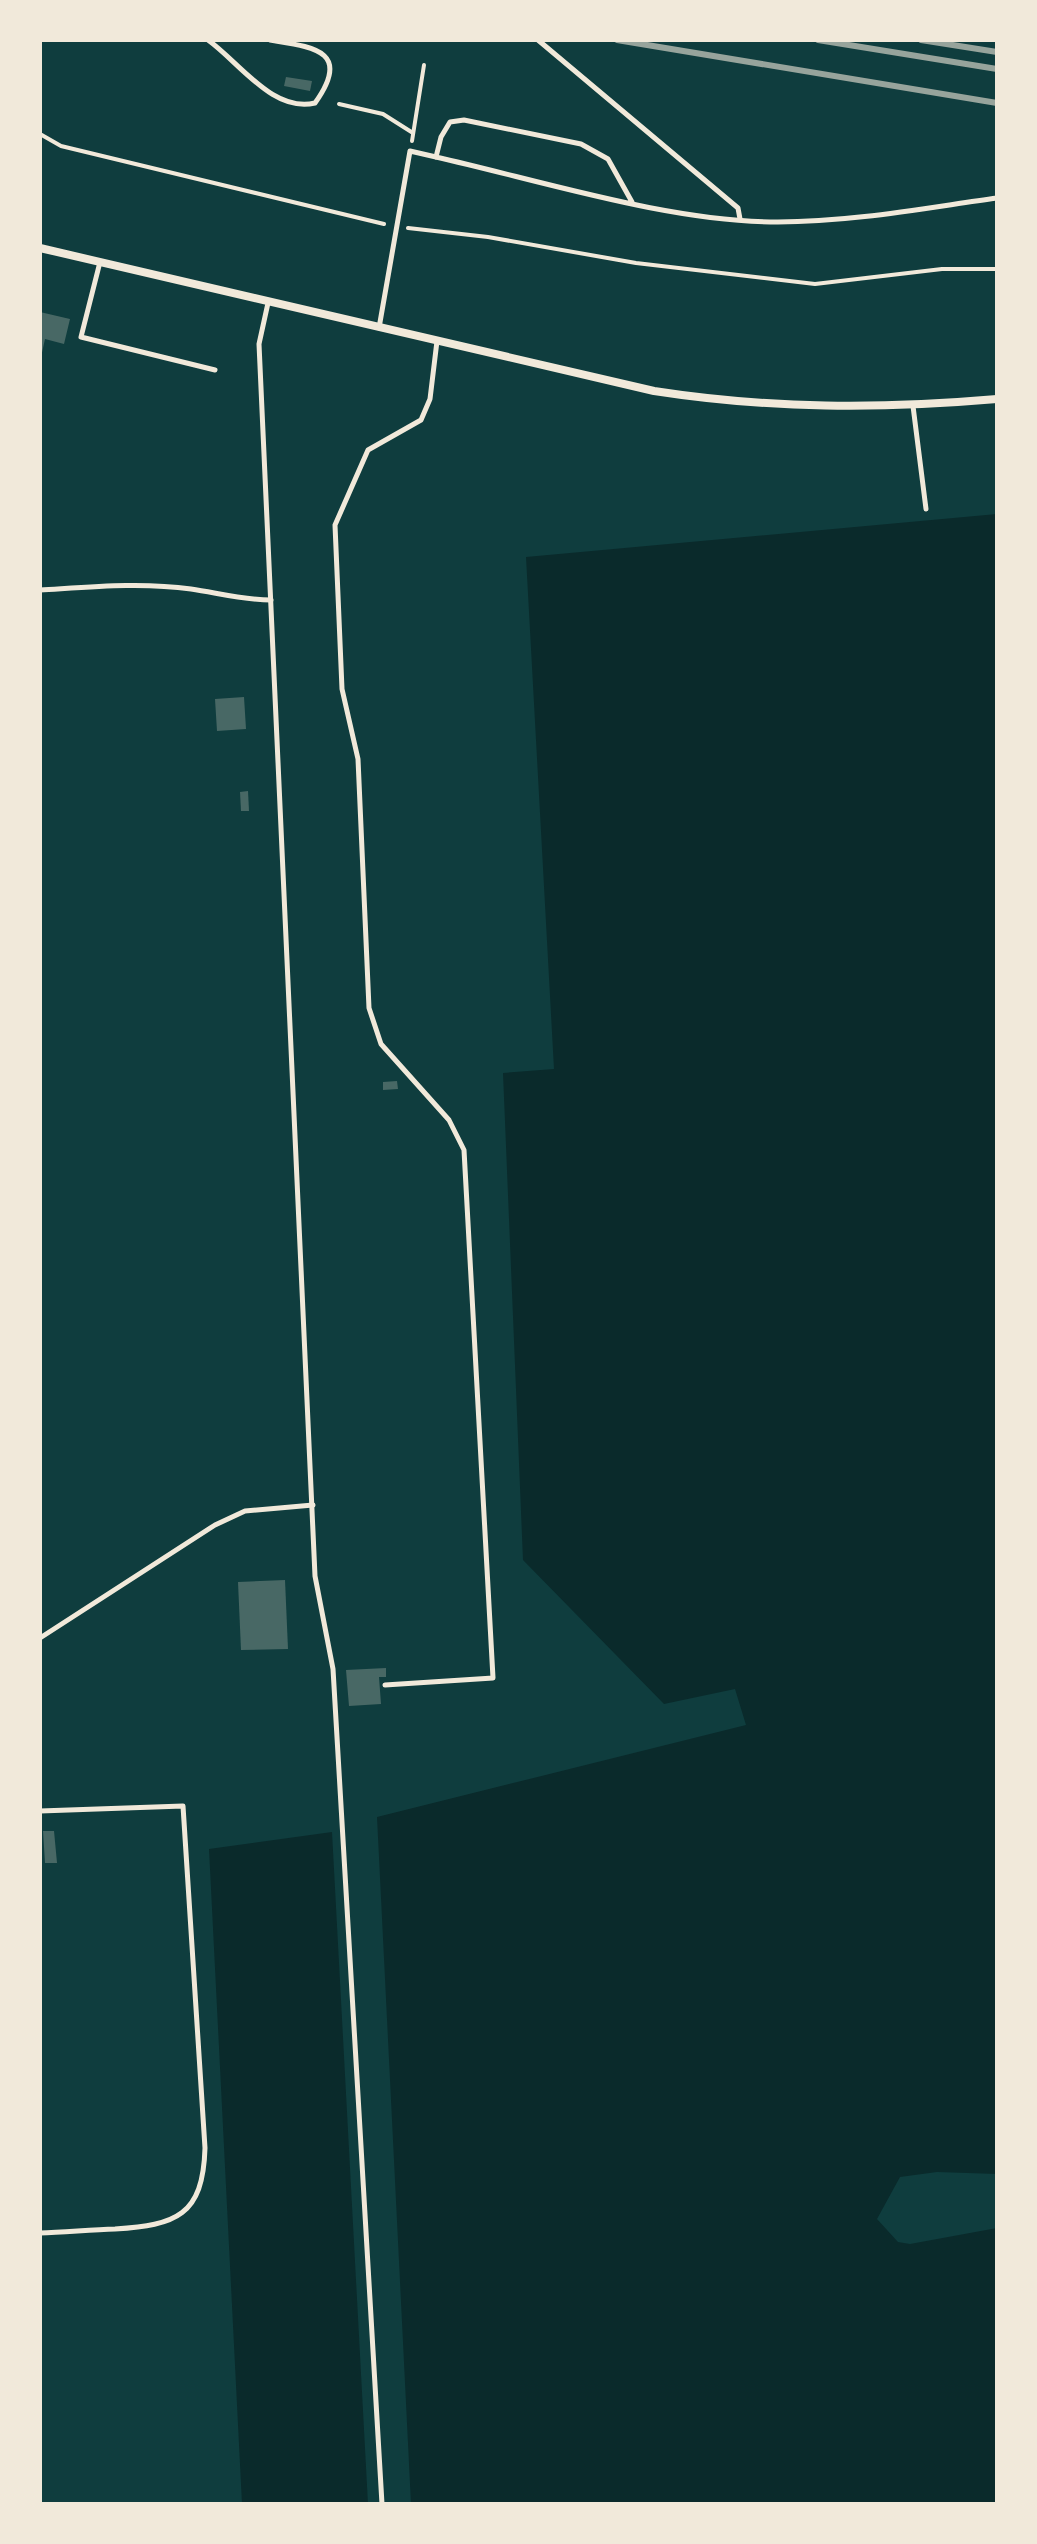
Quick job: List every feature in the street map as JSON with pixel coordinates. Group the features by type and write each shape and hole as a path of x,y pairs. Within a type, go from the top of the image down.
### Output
{"street":[{"path":"40,248 654,391 718,401 818,408 913,406 997,399"}],"lane":[{"path":"208,40 278,100 298,107 315,103 325,88 330,72 326,55 316,47 270,40"},
{"path":"538,40 738,208 740,219"},
{"path":"436,157 441,137 450,122 464,120 581,144 608,159 632,202"},
{"path":"379,328 410,151 632,202 776,222 840,220 997,198"},
{"path":"100,262 81,337 215,370"},
{"path":"268,303 259,344 315,1576 333,1669 382,2504"},
{"path":"385,1685 493,1678 464,1150 449,1120 381,1044 369,1008 358,759 342,689 335,525 368,450 421,420 430,399 437,341"},
{"path":"913,406 926,509"},
{"path":"40,590 136,586 190,589 238,600 271,600"},
{"path":"40,1638 235,1515 245,1511 313,1505"},
{"path":"40,1811 183,1806 204,2176 196,2197 182,2213 160,2226 40,2233"}],"path":[{"path":"410,151 424,65"},
{"path":"339,104 383,114 413,133"},
{"path":"40,134 61,146 397,226 488,237 636,263 815,284 942,269 997,269"}],"water":[{"path":"997,514 997,2174 937,2172 900,2177 877,2219 898,2242 910,2244 997,2228 997,2504 411,2504 377,1817 746,1725 735,1689 664,1704 523,1560 503,1073 554,1069 526,557"},
{"path":"332,1832 368,2504 242,2504 209,1849"}],"building":[{"path":"286,77 312,81 310,91 284,86"},
{"path":"40,312 70,319 64,344 45,339 41,357"},
{"path":"244,697 246,729 217,731 215,699"},
{"path":"248,791 249,811 241,811 240,792"},
{"path":"397,1081 398,1089 383,1090 383,1082"},
{"path":"285,1580 288,1649 241,1650 238,1582"},
{"path":"386,1668 386,1677 379,1677 381,1704 349,1706 346,1670"},
{"path":"43,1831 54,1831 57,1863 45,1863"}],"railway":[{"path":"617,40 997,103"},
{"path":"818,40 997,69"},
{"path":"921,40 997,52"}]}
